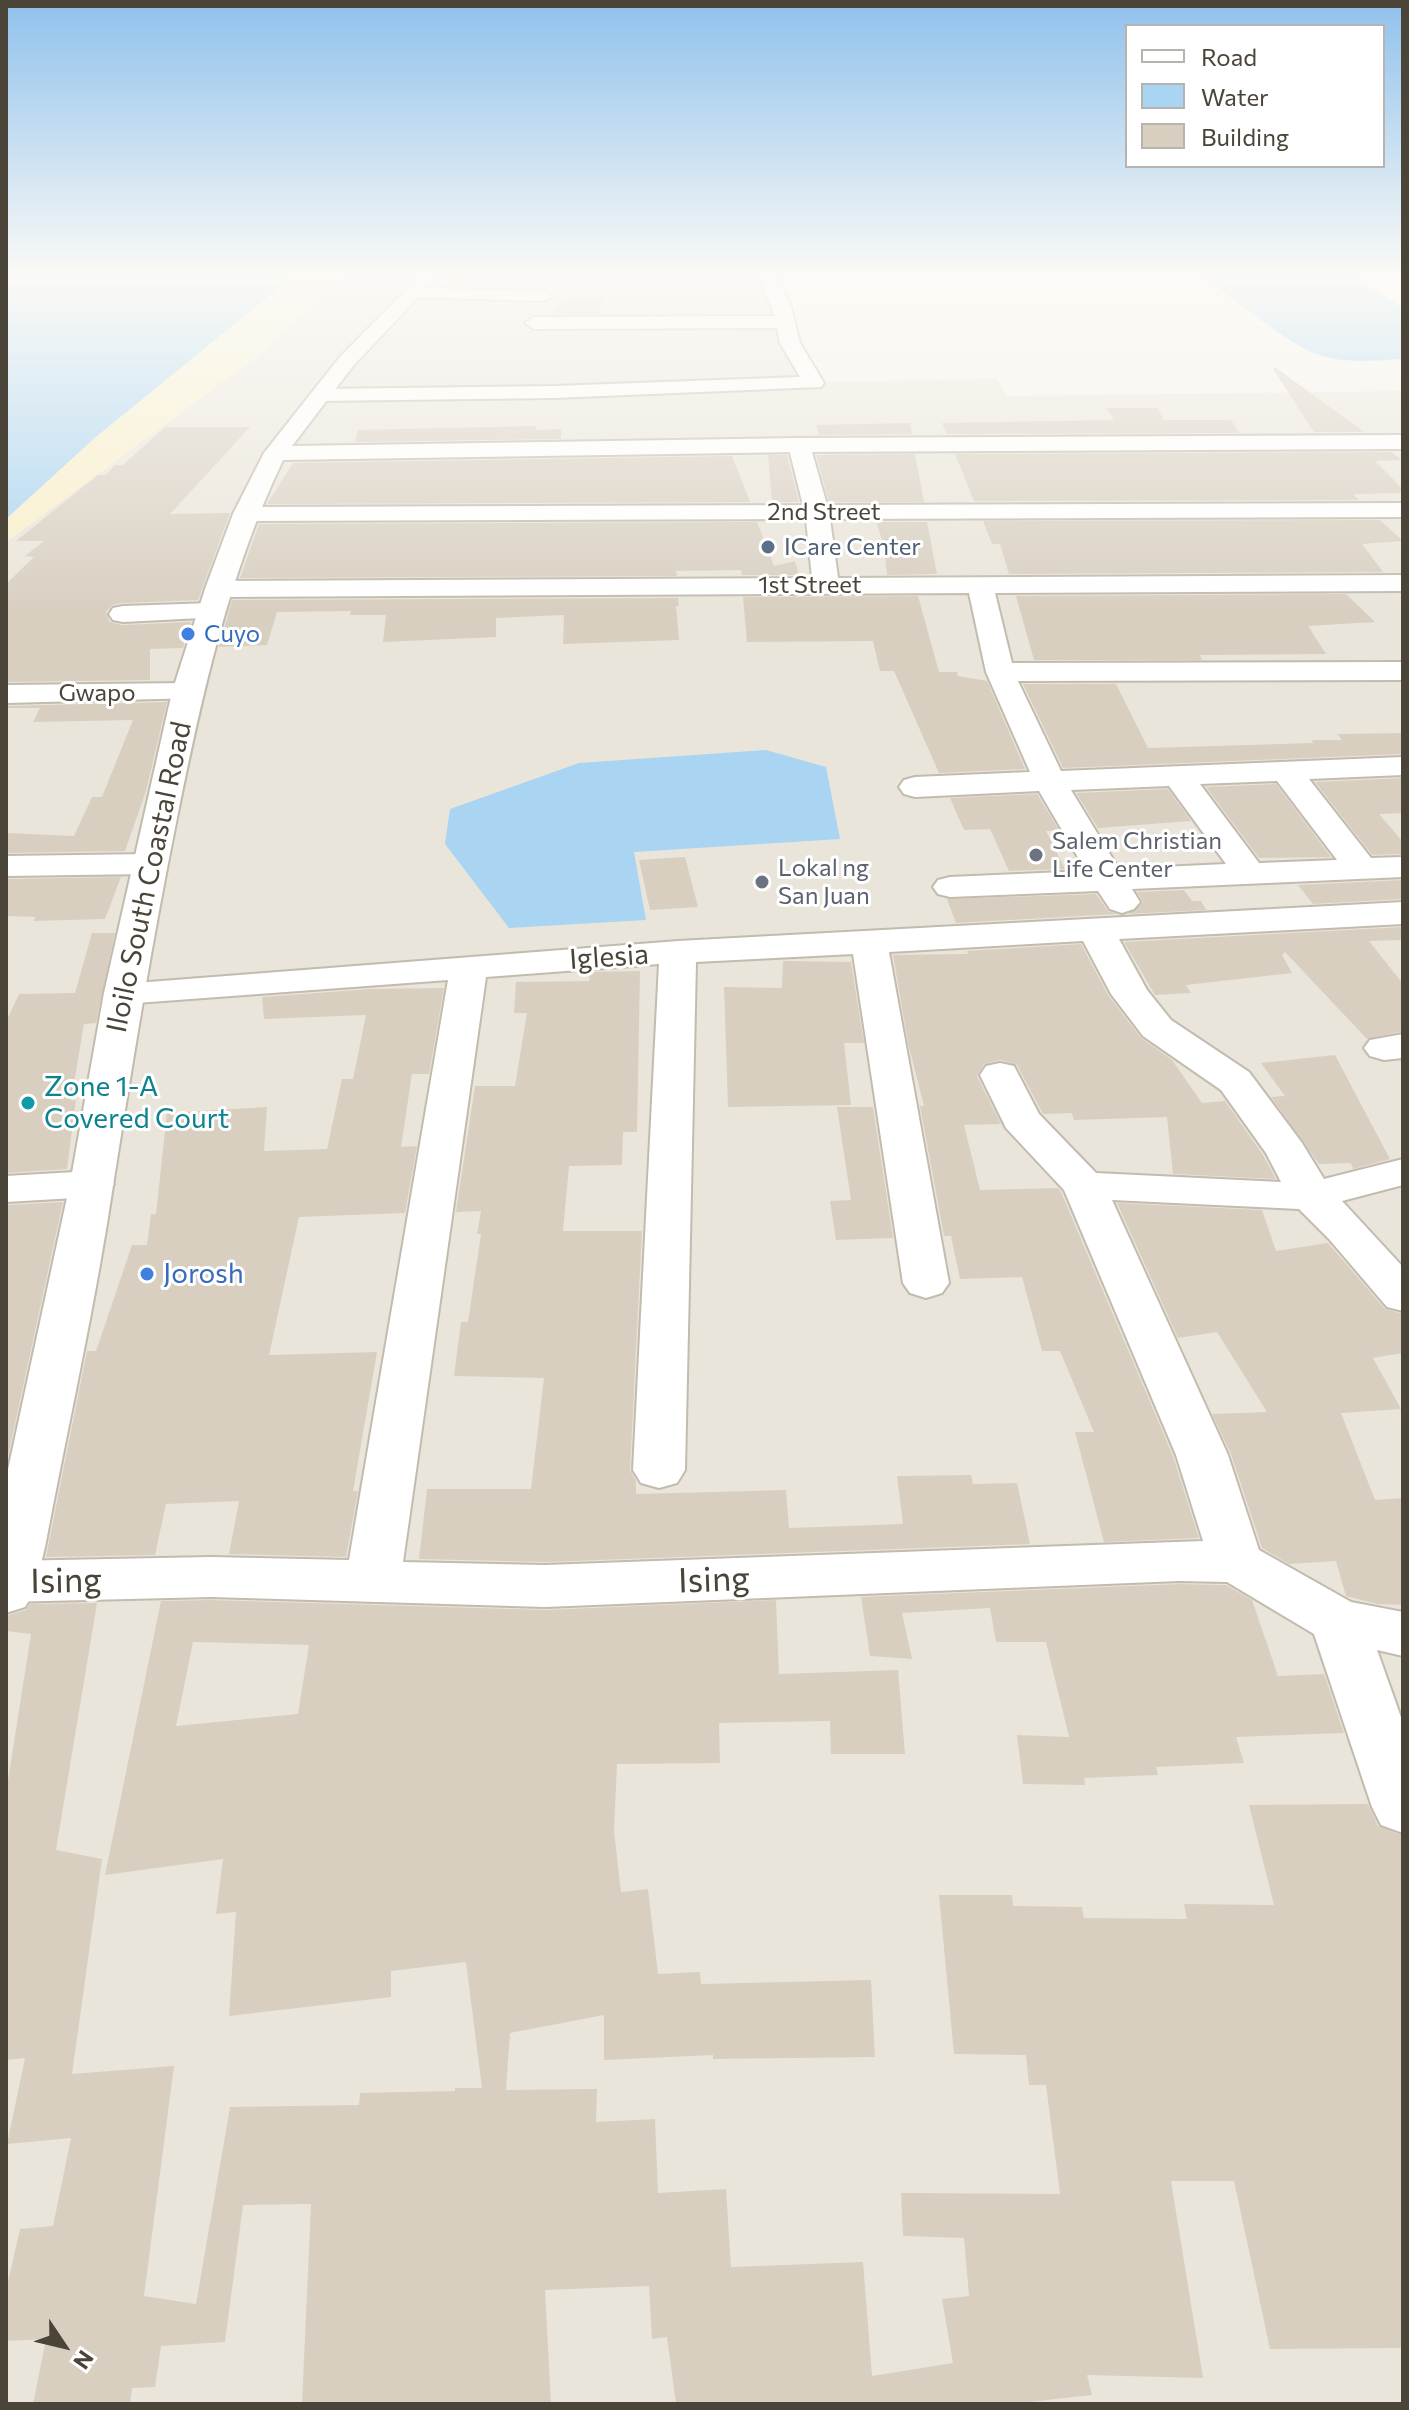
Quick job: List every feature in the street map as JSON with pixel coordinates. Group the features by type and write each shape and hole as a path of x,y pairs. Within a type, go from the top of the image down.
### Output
{"street":[{"name":"Iloilo South Coastal Road","path":"9,1567 92,1184 123,993 187,692 245,514 275,453 327,387"},
{"path":"320,395 685,387"},
{"path":"275,453 799,445 1403,442"},
{"path":"799,445 817,512 826,584"},
{"name":"2nd Street","path":"245,514 1403,510"},
{"name":"1st Street","path":"123,614 215,600 826,584 1403,583"},
{"path":"980,585 1000,672 1050,782 1136,926"},
{"path":"1000,672 1403,671"},
{"name":"Gwapo","path":"6,694 187,692"},
{"path":"915,787 1403,766"},
{"path":"1286,771 1362,869"},
{"path":"1177,775 1250,874"},
{"path":"6,866 150,864"},
{"path":"950,887 1403,867"},
{"name":"Iglesia","path":"123,993 678,952 1403,913"},
{"path":"1095,929 1130,994 1157,1028 1235,1081 1287,1152 1311,1196 1400,1290"},
{"path":"869,942 926,1283"},
{"path":"659,1470 678,952"},
{"path":"373,1583 469,966"},
{"path":"1000,1075 1021,1119 1084,1186 1202,1455 1236,1562"},
{"path":"1084,1186 1277,1197 1311,1196 1403,1172"},
{"path":"6,1189 92,1184"},
{"name":"Ising","path":"9,1567 373,1583 545,1586 1179,1561 1236,1562 1338,1621 1403,1634"},
{"path":"1338,1621 1403,1807"}],"shaded area":[{"path":"215,387 1002,387 1008,396 1403,391 1403,2404 6,2404 6,542"}],"sand":[{"path":"157,387 215,387 6,542 6,519 97,436"}],"water":[{"path":"6,387 157,387 97,436 6,519"},
{"path":"766,750 826,767 840,839 634,852 646,920 509,928 445,844 450,809 579,763"}],"building":[{"path":"1285,387 1303,387 1364,432 1314,432"},
{"path":"1106,408 1157,408 1164,420 1231,420 1239,433 947,434 942,423 1114,420"},
{"path":"910,423 912,434 819,435 816,425"},
{"path":"537,426 535,430 561,429 561,439 355,442 358,430"},
{"path":"165,427 250,427 170,514 230,513 198,600 122,603 112,605 106,612 110,622 122,625 191,622 183,648 150,649 150,680 6,682 6,584 34,557 25,556 44,541 16,541 98,475 106,475 115,465 123,465"},
{"path":"1391,452 1402,460 1375,461 1403,489 1403,493 1353,494 1359,500 974,501 955,454"},
{"path":"915,454 924,502 829,502 816,455"},
{"path":"768,455 787,455 799,502 772,502"},
{"path":"732,456 750,502 267,504 293,463"},
{"path":"1380,520 1403,541 1362,544 1383,572 1009,574 1000,544 992,544 983,521"},
{"path":"757,522 774,566 795,561 799,575 742,575 741,570 676,571 677,576 240,578 259,524"},
{"path":"876,522 927,522 937,574 887,575 884,545"},
{"path":"1346,594 1375,622 1308,626 1326,654 1200,655 1202,660 1034,660 1016,596"},
{"path":"918,596 939,672 957,672 958,676 987,681 1025,769 939,773 894,671 880,671 873,641 747,642 743,597"},
{"path":"678,598 679,640 563,644 564,615 496,618 496,637 383,642 386,615 350,615 351,611 277,612 267,645 219,647 232,600"},
{"path":"1023,684 1116,684 1148,748 1313,743 1312,740 1342,740 1337,734 1403,733 1403,754 1063,768"},
{"path":"167,702 146,791 125,851 129,851 6,853 6,833 74,836 92,797 102,797 133,720 33,722 40,708 6,706"},
{"path":"1403,778 1403,813 1379,814 1403,842 1403,854 1372,855 1315,782"},
{"path":"1276,784 1331,857 1259,858 1206,787"},
{"path":"1168,789 1191,821 1098,828 1076,793"},
{"path":"1037,794 1059,830 1046,831 1065,869 1009,871 990,829 964,830 950,798"},
{"path":"685,857 698,907 650,910 639,860"},
{"path":"121,877 105,919 33,921 36,917 6,916 6,879"},
{"path":"1403,880 1403,899 1313,904 1298,885"},
{"path":"1184,890 1192,901 1201,901 1206,910 1129,914 1143,902 1137,892"},
{"path":"1096,894 1108,911 1117,914 956,923 947,899"},
{"path":"1403,927 1403,940 1369,941 1403,984 1403,1031 1367,1039 1285,952 1282,955 1292,973 1186,985 1191,993 1155,995 1124,942"},
{"path":"92,933 115,933 96,1023 84,1024 71,1101 76,1100 67,1169 6,1173 6,1022 19,994 75,993"},
{"path":"1081,944 1108,995 1141,1038 1172,1060 1202,1103 1225,1101 1276,1179 1173,1174 1167,1117 1074,1120 1072,1113 1043,1114 1017,1065 1001,1060 984,1064 977,1076 1001,1124 964,1125 980,1190 1058,1188 1061,1192 1173,1456 1199,1538 1104,1542 1075,1432 1094,1432 1060,1351 1042,1351 1022,1277 960,1279 951,1236 944,1236 920,1106 924,1106 908,1043 893,955 968,954 967,951"},
{"path":"783,961 851,962 864,1043 844,1043 851,1105 728,1107 724,987 782,988"},
{"path":"640,971 637,1132 623,1132 622,1165 569,1166 563,1231 642,1231 630,1470 636,1481 636,1494 786,1490 789,1528 903,1524 897,1476 971,1475 973,1484 1017,1483 1030,1544 545,1562 419,1559 427,1489 531,1489 544,1378 454,1376 461,1322 468,1322 481,1234 477,1234 481,1211 456,1212 475,1086 515,1086 527,1013 514,1013 516,982 589,981 590,972"},
{"path":"444,988 429,1074 412,1074 401,1147 417,1146 405,1213 299,1217 269,1355 377,1352 353,1491 358,1491 346,1557 229,1554 239,1501 166,1504 155,1555 46,1557 87,1351 96,1351 132,1245 147,1245 151,1214 156,1214 167,1113 267,1107 264,1151 327,1149 342,1079 353,1079 366,1015 264,1019 262,997 371,989"},
{"path":"1335,1055 1390,1159 1353,1169 1351,1163 1319,1164 1271,1097 1285,1096 1261,1063"},
{"path":"837,1107 873,1107 893,1238 836,1240 830,1201 851,1200"},
{"path":"63,1202 6,1465 6,1205"},
{"path":"1117,1203 1262,1210 1276,1251 1328,1243 1385,1309 1403,1314 1403,1353 1373,1358 1401,1409 1341,1413 1375,1500 1403,1498 1403,1605 1377,1604 1346,1596 1336,1561 1289,1564 1262,1548 1231,1454 1212,1414 1267,1412 1217,1332 1178,1338"},
{"path":"1179,1584 1226,1585 1252,1600 1278,1676 1324,1674 1344,1733 1236,1737 1244,1763 1156,1767 1158,1775 1084,1778 1085,1785 1023,1784 1017,1735 1069,1737 1046,1642 996,1642 990,1608 902,1613 912,1659 870,1656 861,1597"},
{"path":"776,1600 779,1674 898,1670 905,1754 831,1754 830,1721 719,1723 720,1763 617,1764 614,1831 621,1892 648,1889 658,1974 700,1972 701,1984 871,1980 875,2057 713,2059 713,2055 604,2060 604,2015 510,2033 506,2090 597,2089 596,2122 655,2119 658,2193 726,2189 731,2267 863,2262 872,2376 953,2363 942,2299 969,2296 964,2238 903,2236 901,2193 1060,2194 1046,2085 1029,2085 1026,2055 954,2054 939,1895 1012,1895 1013,1906 1082,1907 1084,1918 1187,1919 1184,1904 1274,1905 1249,1805 1368,1804 1378,1826 1403,1836 1403,2348 1270,2349 1234,2181 1171,2181 1203,2378 1087,2375 1092,2395 1011,2404 676,2404 667,2337 652,2339 649,2286 545,2290 551,2404 302,2404 311,2204 243,2205 225,2342 161,2346 155,2387 132,2388 130,2404 33,2404 46,2339 6,2341 6,2291 20,2229 53,2226 71,2138 7,2144 25,2058 6,2060 6,1793 31,1634 6,1631 6,1616 26,1610 30,1604 97,1603 56,1850 102,1859 72,2074 174,2066 144,2296 196,2304 230,2107 359,2105 360,2093 482,2088 466,1962 391,1971 391,1997 229,2016 236,1912 216,1914 223,1859 105,1875 161,1601 545,1610","holes":["193,1642 309,1645 298,1714 176,1726"]}],"place":[{"name":"ICare Center","path":"768,547"},
{"name":"Cuyo","path":"188,634"},
{"name":"Salem Christian Life Center","path":"1036,855"},
{"name":"Lokal ng San Juan","path":"762,882"},
{"name":"Zone 1-A Covered Court","path":"28,1103"},
{"name":"Jorosh","path":"147,1274"}]}
